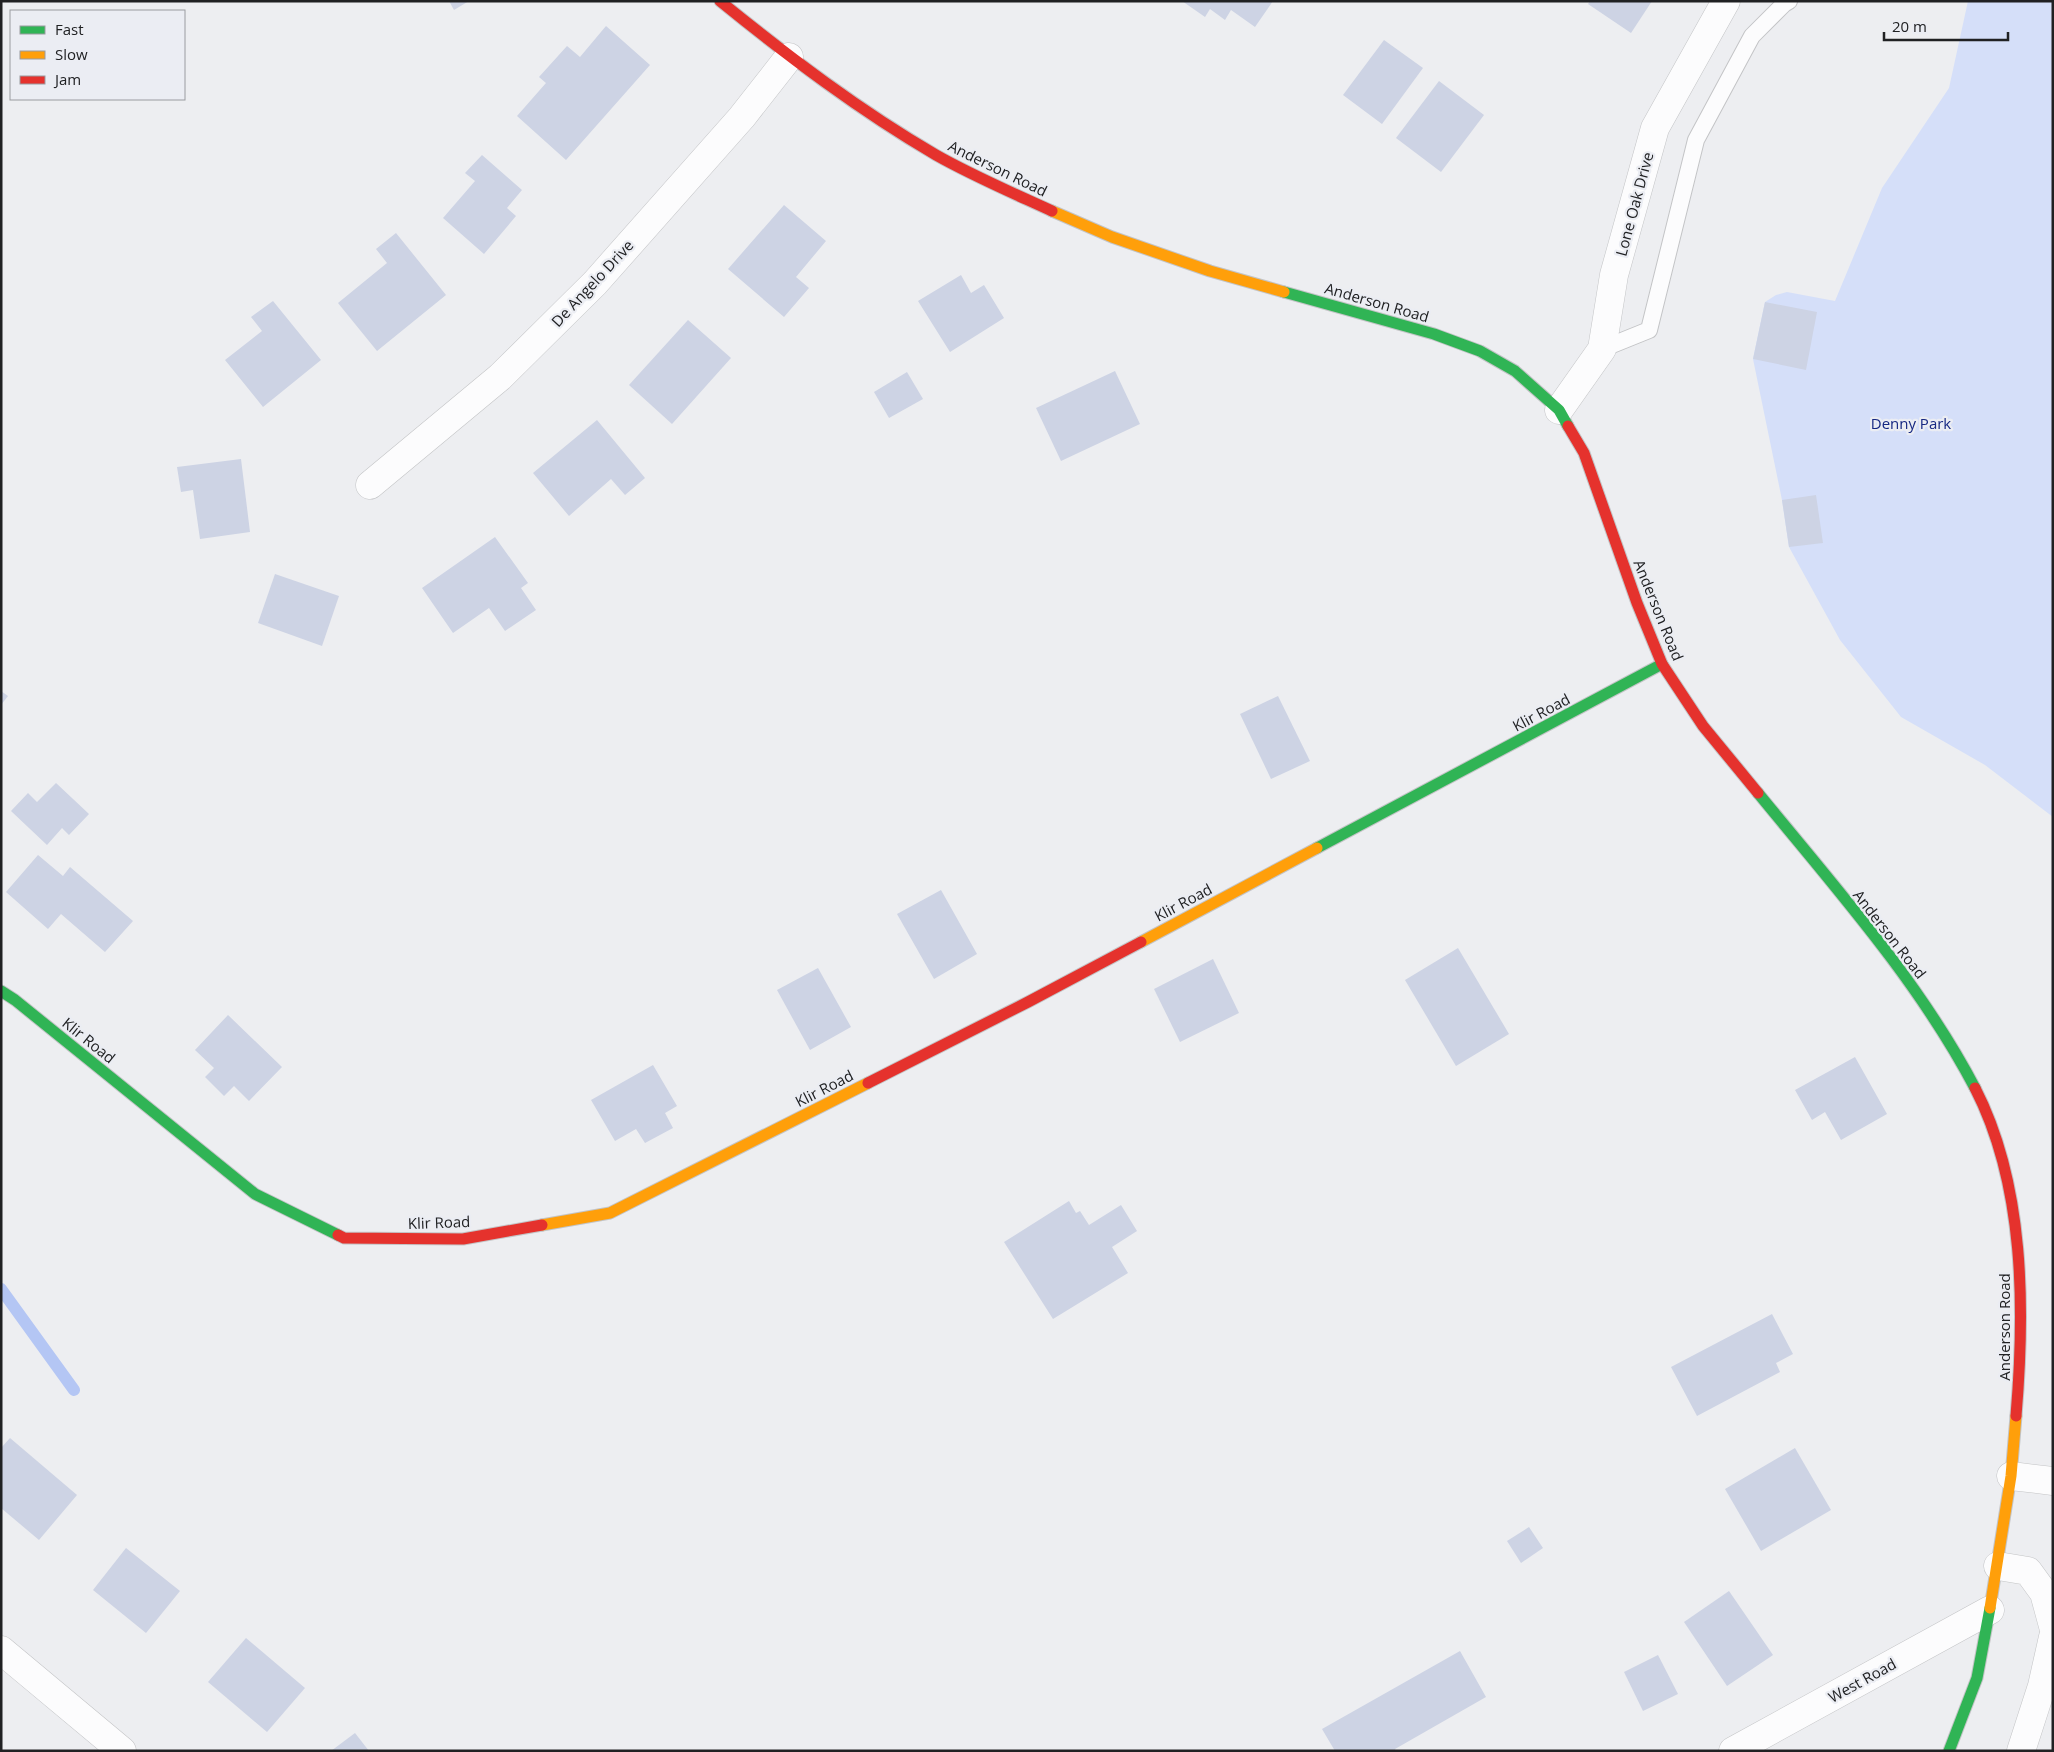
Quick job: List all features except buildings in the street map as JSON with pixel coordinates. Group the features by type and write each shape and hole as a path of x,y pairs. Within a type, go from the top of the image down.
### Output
{"street":[{"name":"Anderson Road","path":"720,1 789,57 856,104 936,155 998,187 1112,237 1210,272 1434,334 1480,351 1515,371 1559,410 1584,453 1637,602 1662,664 1703,726 1910,983 1954,1048 1985,1108 2002,1160 2014,1221 2021,1282 2020,1371 2011,1476 1998,1566 1978,1678 1949,1751"},
{"name":"Lone Oak Drive","path":"1559,410 1602,349 1614,275 1655,128 1726,1"},
{"name":"De Angelo Drive","path":"370,484 500,377 588,289 742,117 789,57"},
{"name":"Klir Road","path":"1,991 15,1000 255,1194 344,1238 463,1239 610,1213 1028,1002 1662,664"},
{"path":"2011,1476 2053,1481"},
{"path":"1998,1566 2028,1571 2044,1593 2053,1626"},
{"name":"West Road","path":"1733,1751 1990,1610"},
{"path":"2022,1751 2042,1686 2053,1637"},
{"path":"1,1650 122,1751"}],"lane":[{"path":"1602,349 1649,330 1696,140 1752,36 1789,1"}],"green space":[{"name":"Denny Park","path":"1968,1 2053,1 2053,817 1985,765 1901,717 1840,640 1789,547 1782,500 1753,359 1765,302 1776,295 1787,292 1835,301 1882,188 1949,88"}],"waterway":[{"path":"1,1289 74,1390"}],"traffic: fast":[{"path":"1284,292 1434,334 1480,351 1515,371 1559,410 1568,426"},
{"path":"1317,848 1662,664"},
{"path":"1758,793 1902,972 1953,1048 1975,1088"},
{"path":"1,991 15,1000 255,1194 338,1235"},
{"path":"1949,1751 1977,1678 1990,1608"}],"traffic: slow":[{"path":"1052,211 1112,237 1210,271 1284,292"},
{"path":"1141,942 1317,848"},
{"path":"542,1225 610,1213 868,1083"},
{"path":"1990,1608 2011,1476 2016,1416"}],"traffic: jam":[{"path":"720,1 825,82 907,138 964,170 1052,211"},
{"path":"1568,426 1584,453 1637,603 1662,664 1703,726 1758,793"},
{"path":"868,1083 1141,942"},
{"path":"1975,1088 1991,1126 2004,1165 2018,1248 2020,1333 2016,1416"},
{"path":"338,1235 344,1238 463,1239 542,1225"}]}
